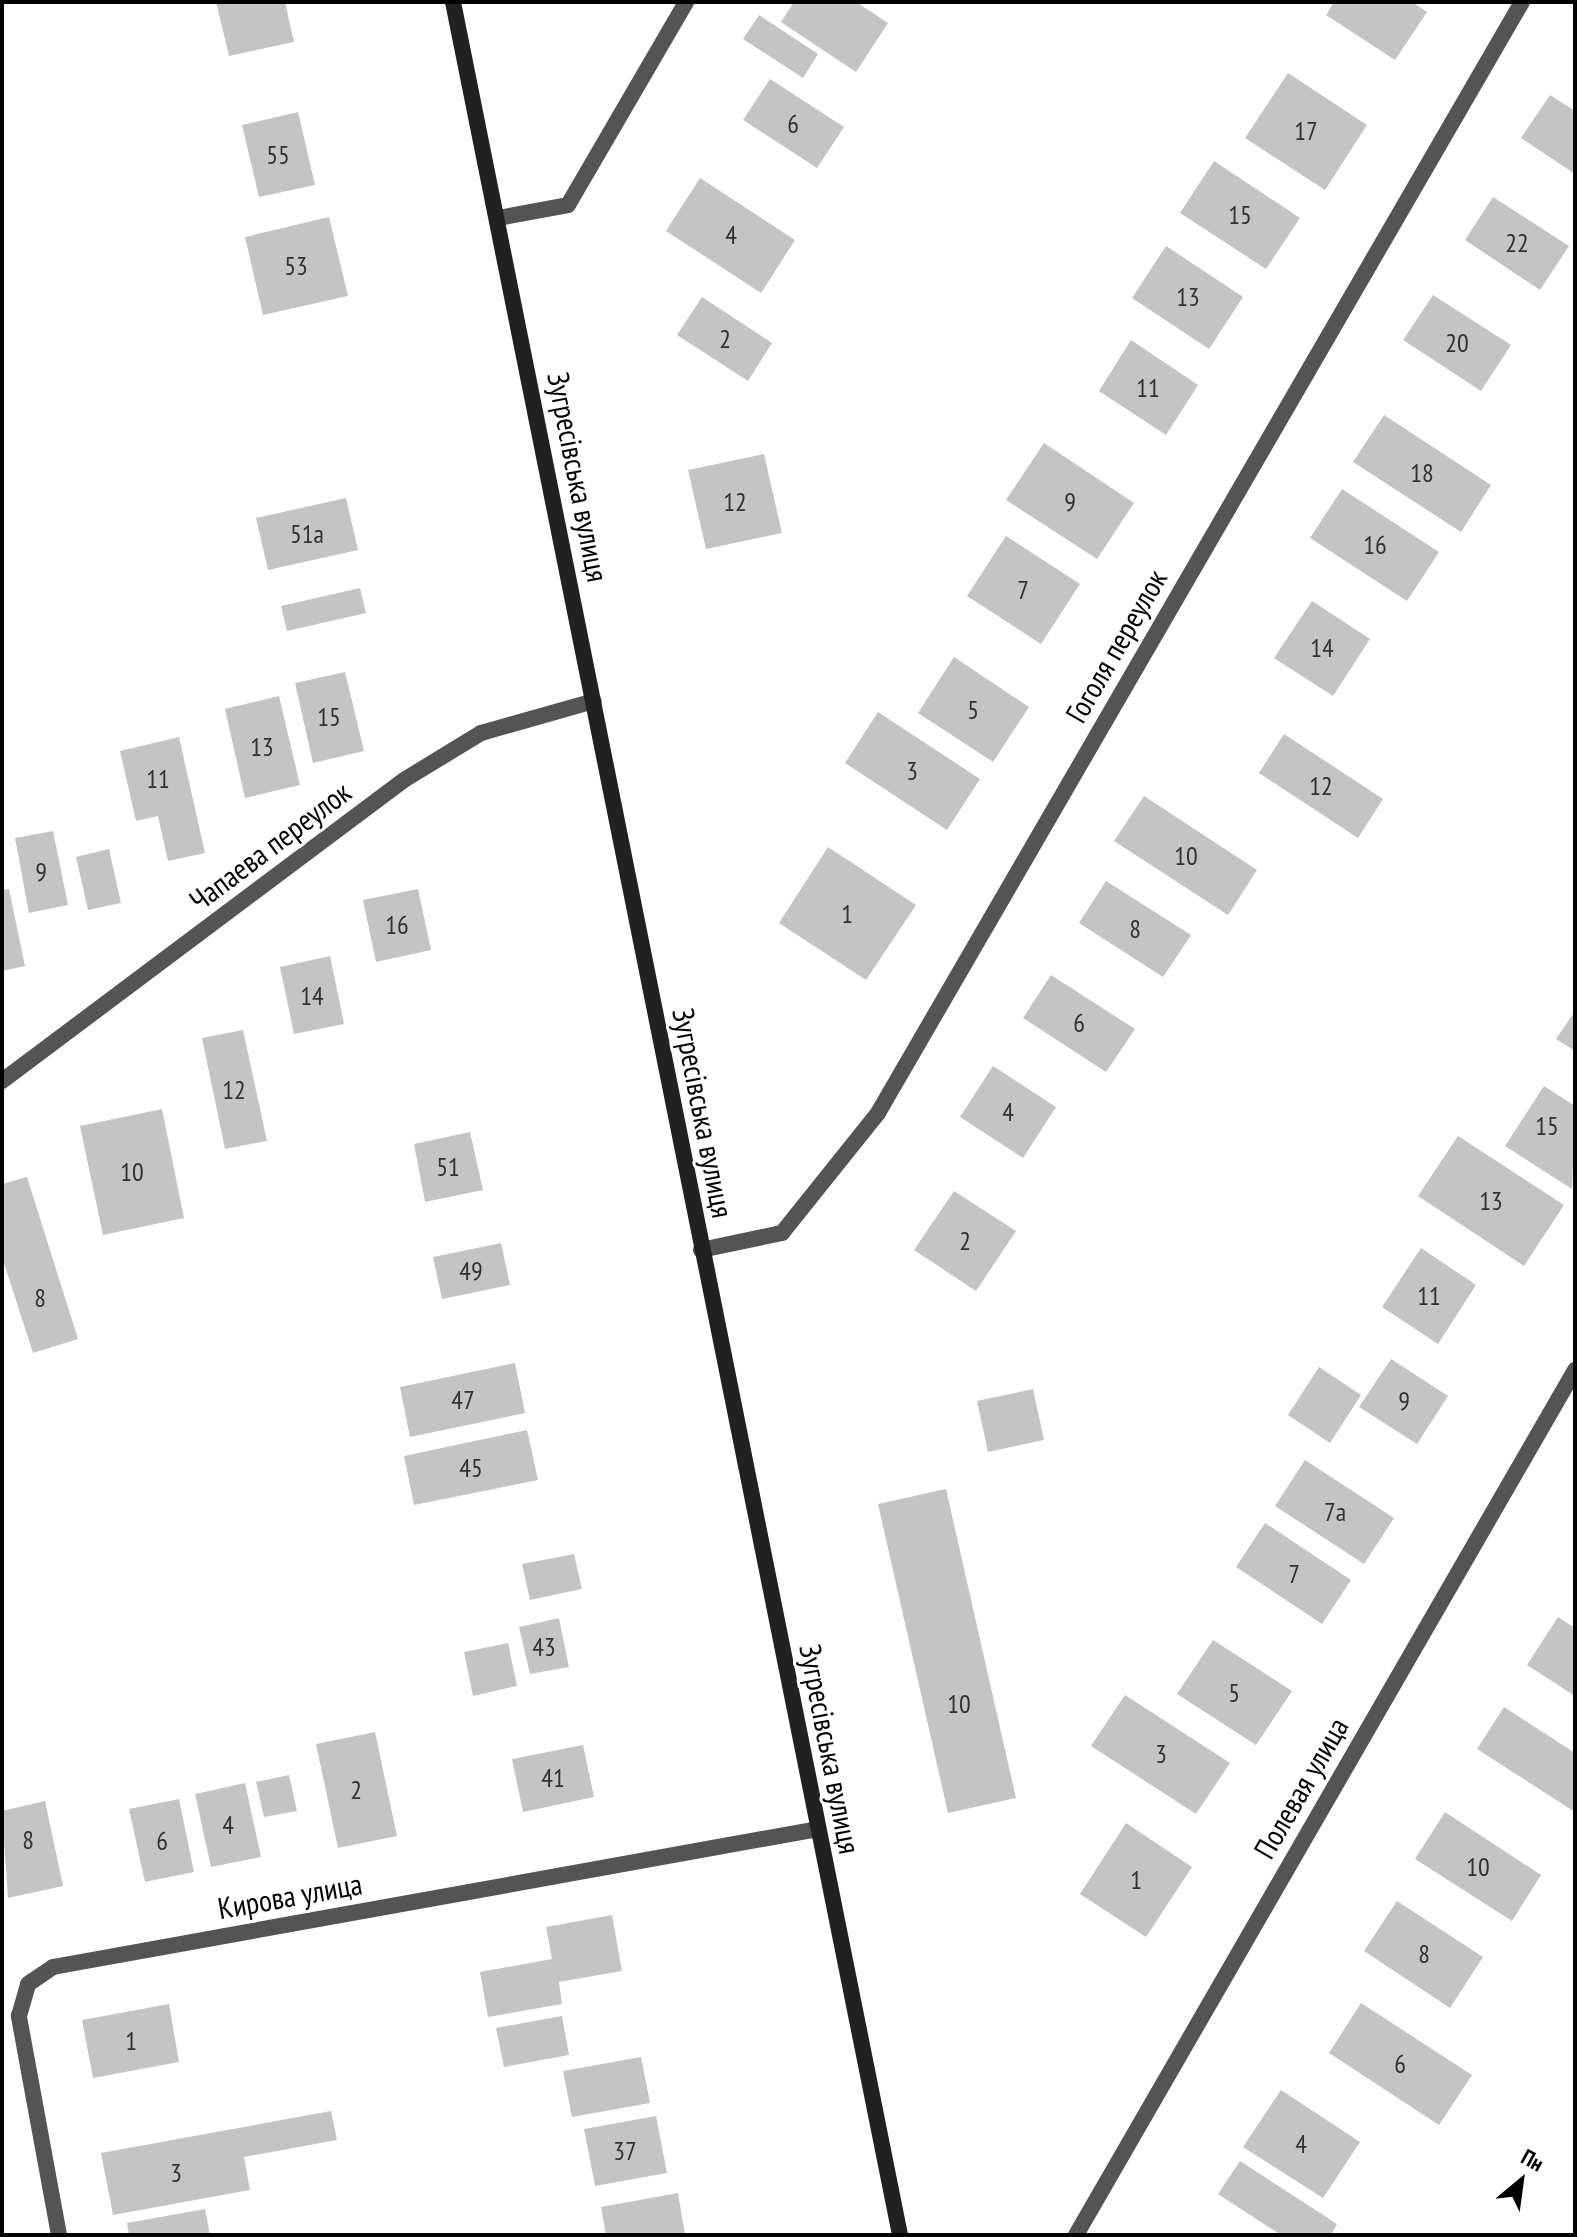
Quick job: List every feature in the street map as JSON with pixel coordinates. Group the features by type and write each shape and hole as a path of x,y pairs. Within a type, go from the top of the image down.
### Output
{"street":[{"name":"Зугресівська вулиця","path":"453,2 900,2235"},
{"path":"498,218 568,205 686,2"},
{"name":"Гоголя переулок","path":"701,1250 782,1233 878,1113 1522,2"},
{"name":"Чапаева переулок","path":"2,1081 404,780 481,733 594,701"},
{"name":"Полевая улица","path":"1076,2235 1575,1370"},
{"name":"Кирова улица","path":"59,2235 19,2016 28,1984 53,1967 818,1829"}],"building":[{"path":"216,2 285,2 294,42 229,56"},
{"path":"794,2 856,2 888,23 856,72 781,22"},
{"path":"1334,2 1412,2 1427,12 1395,60 1326,15"},
{"path":"759,15 818,54 803,78 743,39"},
{"path":"1288,73 1367,125 1325,190 1245,138"},
{"path":"770,79 844,127 817,168 743,120"},
{"path":"1550,95 1575,111 1575,174 1521,138"},
{"path":"298,112 315,185 259,197 242,125"},
{"path":"1214,161 1300,218 1266,269 1180,213"},
{"path":"700,178 795,240 761,293 666,231"},
{"path":"1493,197 1569,246 1540,290 1465,240"},
{"path":"329,217 348,296 263,315 245,237"},
{"path":"1166,246 1243,297 1209,349 1132,298"},
{"path":"1433,295 1511,345 1481,391 1403,340"},
{"path":"702,297 772,343 748,381 677,335"},
{"path":"1131,340 1198,385 1166,435 1099,391"},
{"path":"1384,415 1491,485 1461,532 1353,462"},
{"path":"1044,443 1134,503 1097,559 1006,500"},
{"path":"764,454 782,533 706,549 688,470"},
{"path":"1342,489 1439,552 1407,601 1310,538"},
{"path":"346,498 358,550 268,570 256,518"},
{"path":"1006,536 1080,584 1041,644 967,596"},
{"path":"360,588 366,613 287,631 281,606"},
{"path":"1312,601 1370,639 1333,696 1274,658"},
{"path":"954,657 1029,707 993,762 918,713"},
{"path":"345,672 364,751 313,763 295,683"},
{"path":"279,696 300,785 245,798 225,709"},
{"path":"878,712 980,779 947,830 845,763"},
{"path":"1284,734 1383,799 1358,838 1259,773"},
{"path":"179,737 205,853 168,861 158,816 136,821 120,751"},
{"path":"1144,796 1257,870 1228,915 1114,841"},
{"path":"53,831 68,905 29,913 15,838"},
{"path":"828,847 916,905 866,980 779,923"},
{"path":"109,849 121,903 88,910 76,857"},
{"path":"1106,881 1191,935 1163,977 1079,923"},
{"path":"9,889 25,966 2,971 2,890"},
{"path":"418,889 431,950 376,962 363,900"},
{"path":"330,956 344,1024 294,1034 280,967"},
{"path":"1051,975 1135,1029 1106,1072 1023,1018"},
{"path":"1575,1011 1575,1051 1556,1039"},
{"path":"243,1030 267,1141 225,1149 202,1038"},
{"path":"993,1066 1056,1107 1023,1158 960,1117"},
{"path":"1544,1086 1575,1106 1572,1189 1505,1146"},
{"path":"162,1109 184,1218 103,1235 80,1126"},
{"path":"470,1132 483,1190 425,1202 414,1144"},
{"path":"1458,1136 1564,1205 1524,1266 1418,1196"},
{"path":"27,1177 78,1339 33,1353 2,1257 2,1184"},
{"path":"954,1191 1016,1231 976,1291 914,1250"},
{"path":"501,1243 510,1285 442,1299 433,1257"},
{"path":"1421,1248 1476,1285 1438,1344 1382,1307"},
{"path":"1391,1359 1448,1396 1417,1444 1359,1407"},
{"path":"515,1363 525,1413 410,1437 400,1387"},
{"path":"1319,1367 1361,1395 1330,1443 1288,1415"},
{"path":"1033,1389 1044,1440 988,1452 977,1401"},
{"path":"527,1430 538,1480 414,1505 404,1456"},
{"path":"1305,1460 1394,1518 1364,1564 1275,1506"},
{"path":"946,1489 1016,1798 948,1813 878,1504"},
{"path":"1265,1523 1351,1580 1322,1624 1236,1567"},
{"path":"574,1554 582,1589 530,1600 522,1564"},
{"path":"1558,1617 1575,1628 1575,1696 1527,1665"},
{"path":"559,1618 569,1667 530,1674 519,1627"},
{"path":"1213,1640 1292,1691 1256,1745 1177,1694"},
{"path":"508,1643 517,1686 473,1696 464,1652"},
{"path":"1125,1695 1230,1763 1196,1814 1091,1746"},
{"path":"1504,1707 1575,1753 1575,1812 1477,1749"},
{"path":"375,1732 397,1836 338,1848 316,1744"},
{"path":"583,1745 594,1797 523,1812 512,1759"},
{"path":"289,1775 297,1811 264,1817 256,1782"},
{"path":"245,1783 261,1857 211,1867 195,1794"},
{"path":"179,1799 194,1872 145,1882 129,1809"},
{"path":"45,1801 63,1886 8,1898 2,1811"},
{"path":"1445,1812 1541,1875 1512,1921 1415,1859"},
{"path":"1126,1823 1192,1867 1146,1937 1080,1894"},
{"path":"1397,1901 1483,1957 1450,2008 1364,1951"},
{"path":"612,1915 622,1971 559,1982 562,2004 488,2017 480,1972 552,1959 546,1927"},
{"path":"1361,2003 1472,2075 1439,2125 1329,2053"},
{"path":"169,2004 179,2062 93,2078 82,2020"},
{"path":"562,2016 569,2055 504,2067 496,2028"},
{"path":"641,2057 650,2103 572,2117 563,2071"},
{"path":"1281,2090 1360,2142 1323,2198 1243,2147"},
{"path":"331,2111 337,2140 244,2157 250,2190 113,2215 101,2153"},
{"path":"656,2116 667,2173 595,2186 584,2129"},
{"path":"1240,2161 1337,2224 1331,2235 1281,2235 1218,2194"},
{"path":"678,2193 685,2235 606,2235 601,2207"},
{"path":"205,2209 210,2235 129,2235 127,2223"}]}
